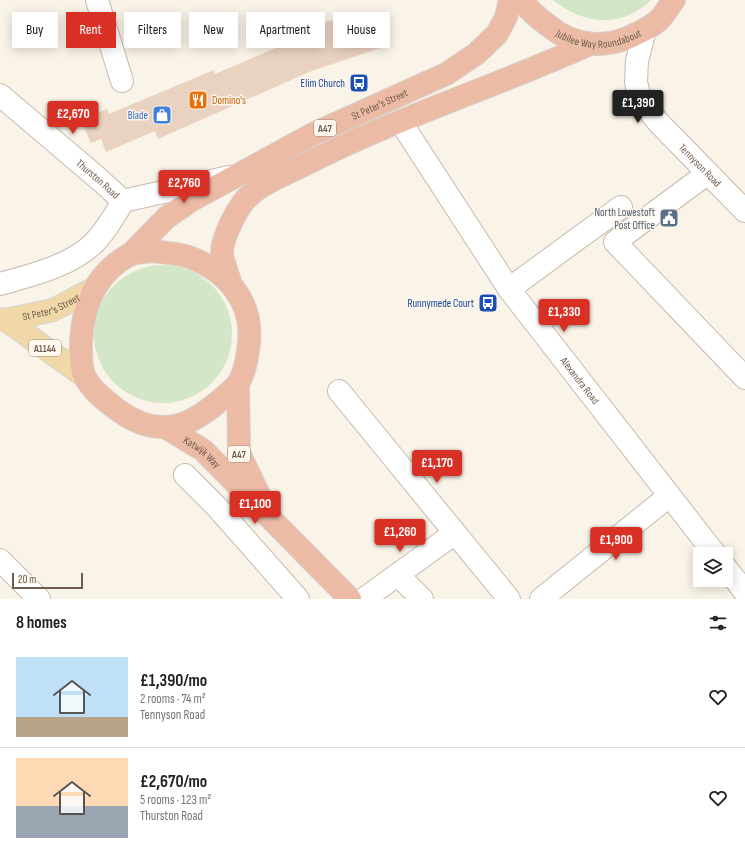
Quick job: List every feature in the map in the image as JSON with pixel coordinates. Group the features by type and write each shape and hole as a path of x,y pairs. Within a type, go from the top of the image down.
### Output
{"highway":[{"name":"St Peter's Street","path":"84,376 81,353 84,310 93,289 110,270 130,255 167,216 192,200 312,134 446,74 476,54 497,34 506,17 510,0"},
{"name":"Jubilee Way Roundabout","path":"523,0 537,17 552,29 570,40 590,44 612,44 645,30 659,20 674,0"},
{"name":"A47","path":"230,282 222,252 230,226 245,200 260,187 324,155 400,121 541,66 590,44"},
{"path":"84,376 101,398 130,418 148,426 165,428 180,426 212,409 238,384 247,360 250,340 249,323 244,306 230,282 188,256 153,251 130,255"},
{"name":"Katwijk Way","path":"238,384 239,453 269,517"},
{"name":"Katwijk Way","path":"165,428 203,450 350,599"}],"main road":[{"name":"St Peter's Street","path":"3,320 53,310 93,289"},
{"name":"St Peter's Street","path":"3,320 84,376"}],"street":[{"path":"97,0 122,80"},
{"name":"Tennyson Road","path":"645,30 637,61 636,82 640,99 658,122 745,211"},
{"name":"Thurston Road","path":"0,96 123,201 239,174"},
{"name":"Alexandra Road","path":"400,121 509,289 710,547"},
{"path":"715,180 615,242 745,378"},
{"path":"0,284 33,275 83,251 103,232 123,201"},
{"path":"509,289 621,207"},
{"path":"339,391 509,599"},
{"path":"185,475 216,506 298,599"},
{"path":"541,599 670,496"},
{"path":"364,599 455,533"},
{"path":"0,560 39,599"},
{"path":"398,575 422,599"},
{"path":"733,577 745,592"}],"green space":[{"path":"553,0 651,0 627,16 602,20 590,19 577,15"},
{"path":"170,265 190,270 202,276 217,290 227,307 231,320 231,348 227,361 221,373 207,388 190,398 177,402 156,403 136,398 124,392 109,378 99,361 95,348 94,327 99,307 105,295 119,280 136,270 149,266"}],"building":[{"path":"333,20 333,48 380,48 309,72 158,139 155,131 106,152 101,139 91,143 81,120 107,109 109,114 214,70 215,74 276,48 325,48 325,22"}],"place":[{"name":"Elim Church","path":"359,83"},
{"name":"Domino's","path":"198,100"},
{"name":"Blade","path":"162,115"},
{"name":"North Lowestoft Post Office","path":"669,218"},
{"name":"Runnymede Court","path":"488,303"}]}
